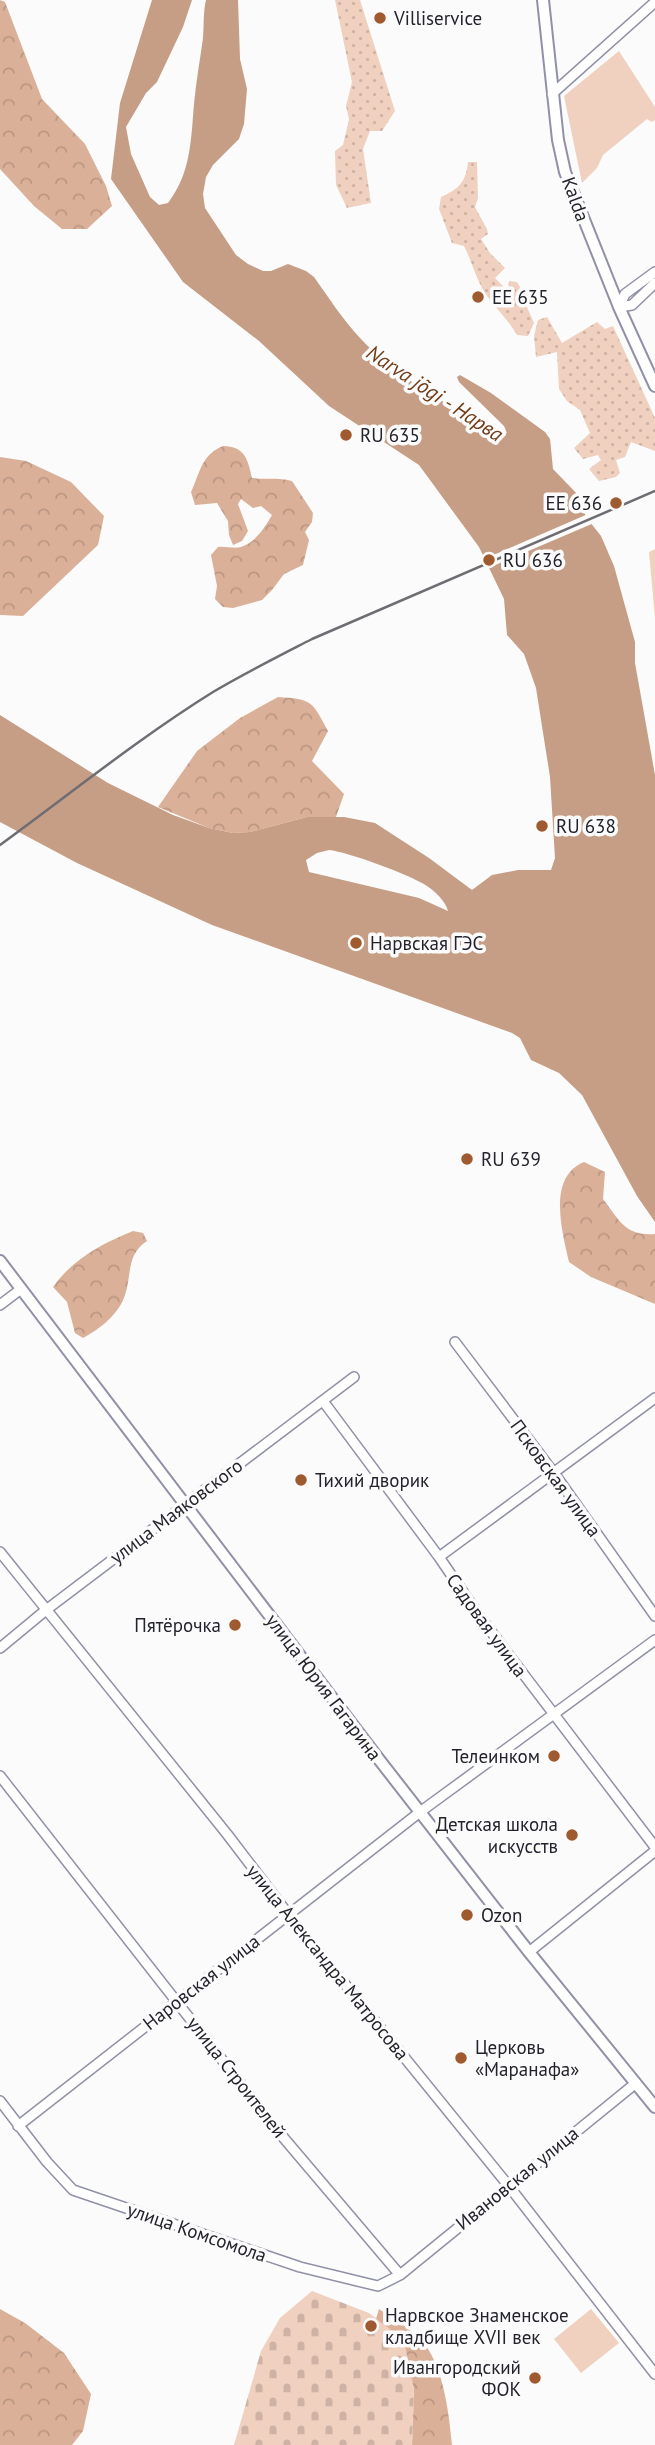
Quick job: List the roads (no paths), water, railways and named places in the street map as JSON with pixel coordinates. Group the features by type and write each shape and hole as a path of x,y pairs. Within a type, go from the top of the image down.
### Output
{"street":[{"name":"Kalda","path":"543,0 552,94 565,172 619,307 655,386"},
{"path":"552,94 655,2"},
{"path":"619,307 625,294 655,272"},
{"path":"619,307 632,305 655,283"},
{"name":"улица Юрия Гагарина","path":"0,1261 420,1812 655,2107"},
{"path":"0,1306 21,1289"},
{"name":"Псковская улица","path":"456,1342 554,1473 655,1616"},
{"name":"улица Маяковского","path":"0,1648 46,1610 354,1377"},
{"path":"439,1557 655,1398"},
{"name":"Садовая улица","path":"323,1401 439,1557 471,1606 655,1849"},
{"name":"улица Александра Матросова","path":"0,1552 508,2185 655,2374"},
{"name":"Наровская улица","path":"19,2126 420,1812 655,1640"},
{"name":"улица Строителей","path":"0,1776 277,2130 400,2275"},
{"path":"529,1952 655,1849"},
{"name":"Ивановская улица","path":"400,2275 636,2083"},
{"name":"улица Комсомола","path":"0,2101 47,2162 73,2190 300,2267 378,2286 400,2275"}],"railway":[{"path":"0,845 158,728 250,671 312,639 655,491"}],"place":[{"name":"Villiservice","path":"380,18"},
{"name":"EE 635","path":"478,297"},
{"name":"RU 635","path":"346,435"},
{"name":"EE 636","path":"616,503"},
{"name":"RU 636","path":"489,560"},
{"name":"RU 638","path":"542,826"},
{"name":"Нарвская ГЭС","path":"356,943"},
{"name":"RU 639","path":"467,1159"},
{"name":"Тихий дворик","path":"301,1480"},
{"name":"Пятёрочка","path":"235,1625"},
{"name":"Телеинком","path":"554,1756"},
{"name":"Детская школа искусств","path":"572,1835"},
{"name":"Ozon","path":"467,1915"},
{"name":"Церковь «Маранафа»","path":"461,2058"},
{"name":"Нарвское Знаменское кладбище XVII век","path":"371,2326"},
{"name":"Ивангородский ФОК","path":"535,2378"}],"water label":[{"name":"Narva jõgi - Нарва","path":"435,393"}]}
